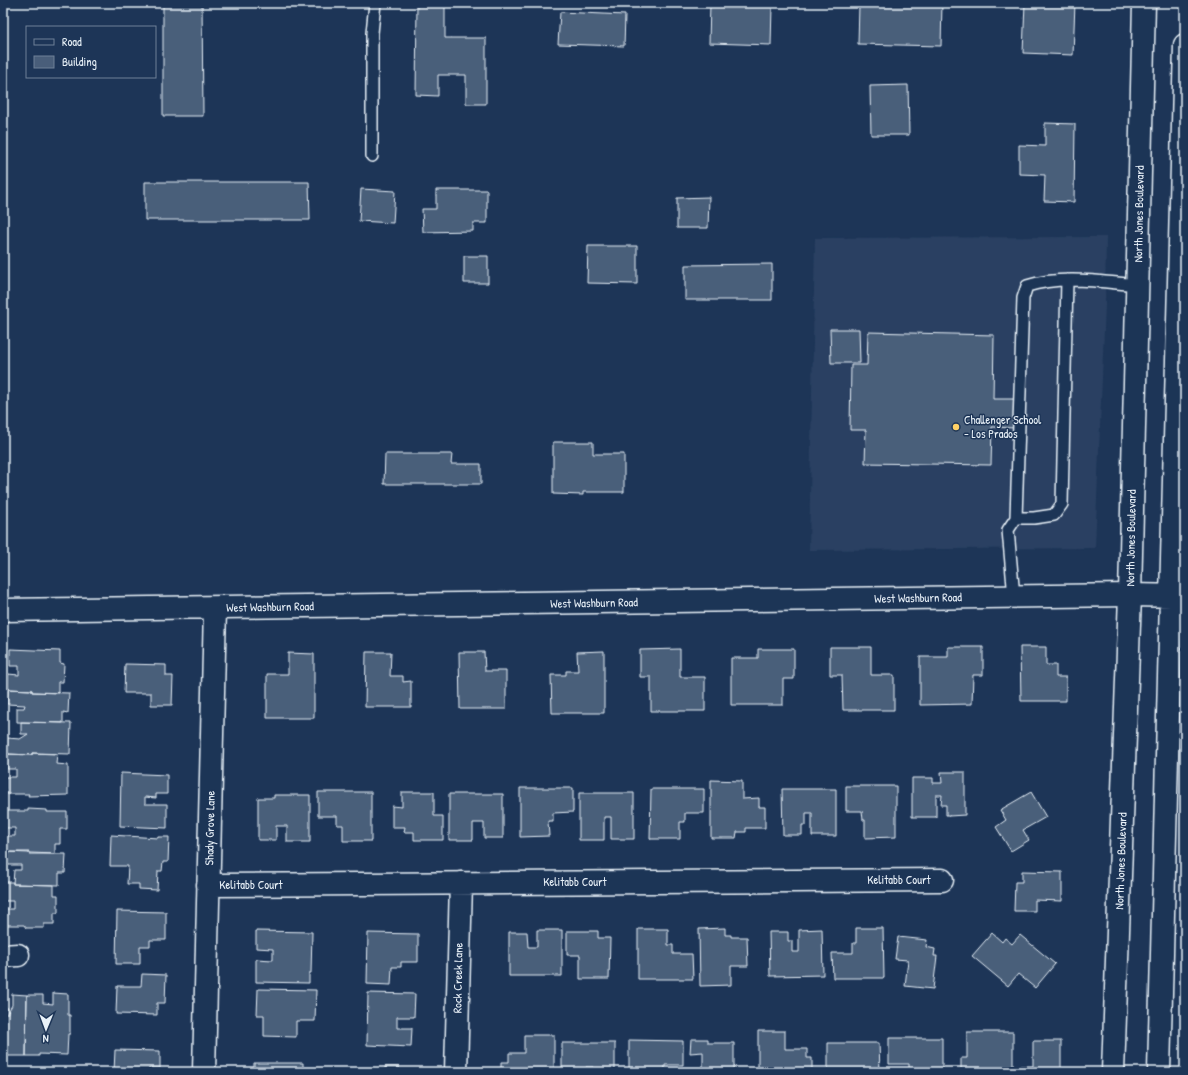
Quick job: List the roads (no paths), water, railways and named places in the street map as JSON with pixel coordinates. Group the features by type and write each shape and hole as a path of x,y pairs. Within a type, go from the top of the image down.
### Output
{"street":[{"name":"North Jones Boulevard","path":"1113,1072 1130,595 1144,3"},
{"path":"1159,1072 1178,595 1185,45"},
{"name":"West Washburn Road","path":"3,610 1178,595"},
{"name":"Shady Grove Lane","path":"204,1072 215,608"},
{"name":"Kelitabb Court","path":"208,885 942,880"},
{"name":"Rock Creek Lane","path":"456,1072 461,883"}],"lane":[{"path":"372,156 372,33 375,3"},
{"path":"1014,597 1008,530 1016,518 1023,298 1027,286 1039,282 1067,280 1090,280 1137,285"},
{"path":"1016,518 1034,518 1054,515 1062,504 1067,280"}],"place":[{"name":"Challenger School - Los Prados","path":"956,427"}]}
